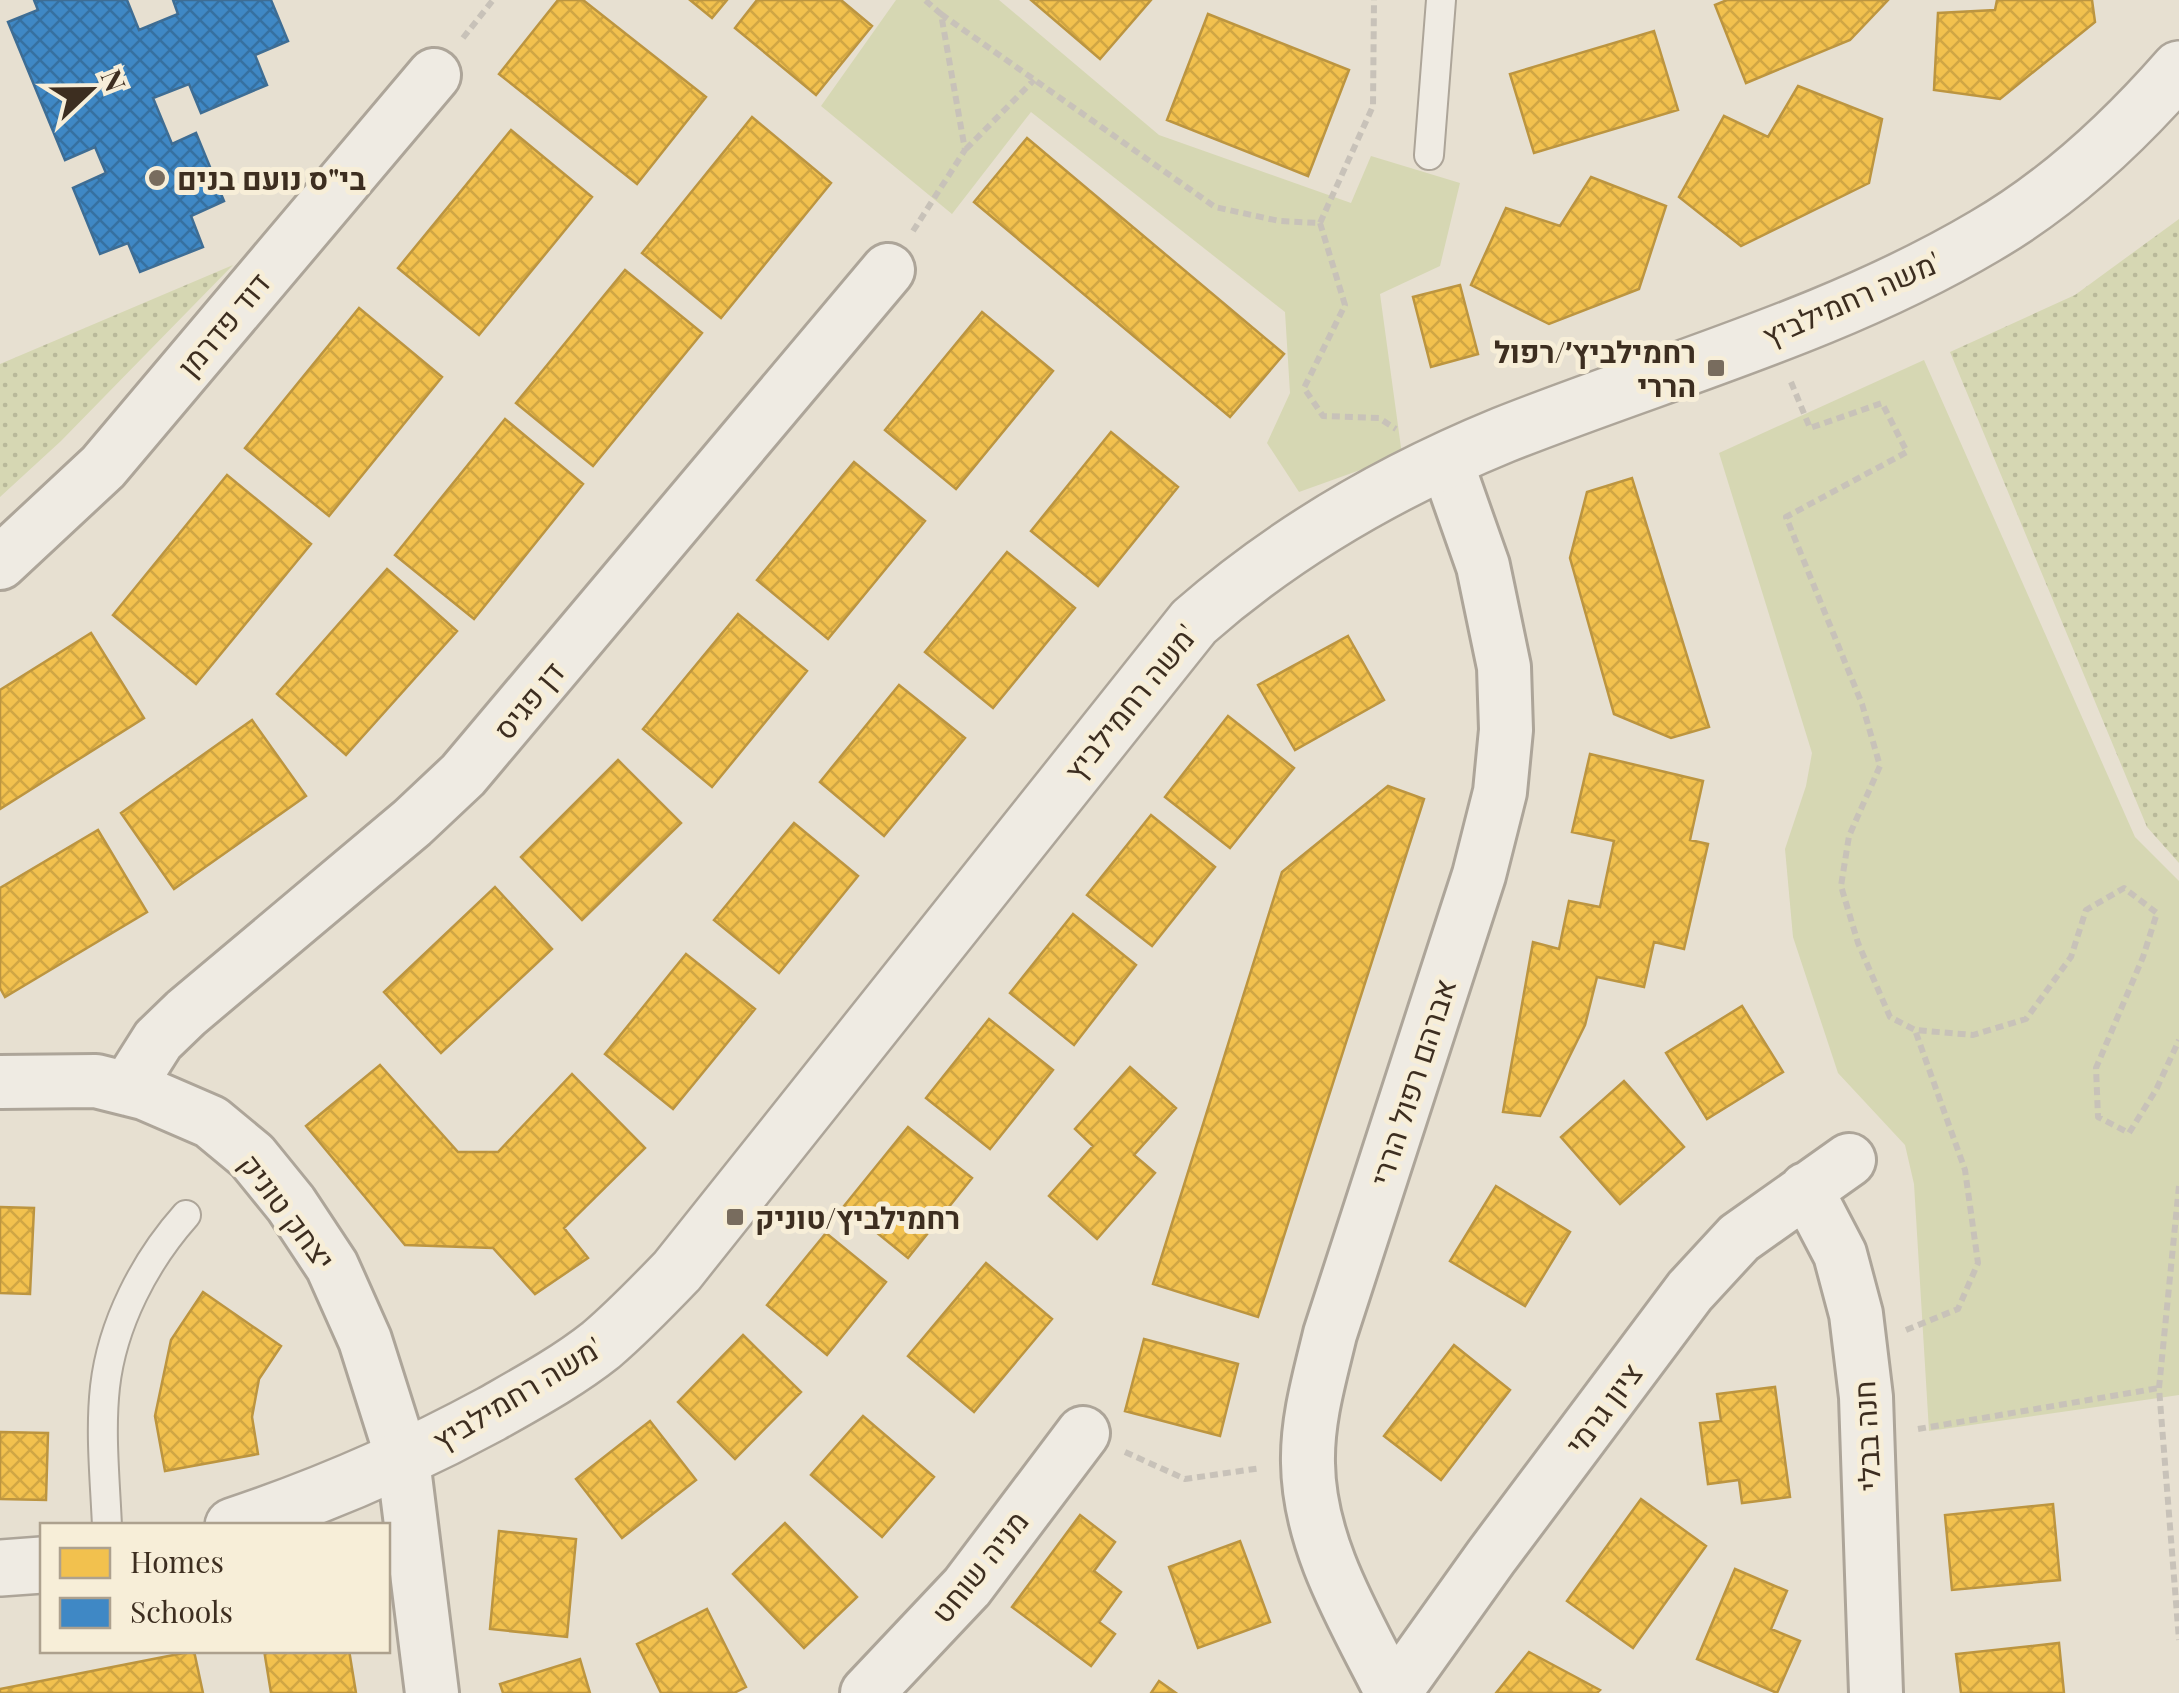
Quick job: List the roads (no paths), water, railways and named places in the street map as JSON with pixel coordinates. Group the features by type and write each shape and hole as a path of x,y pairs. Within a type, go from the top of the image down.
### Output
{"street":[{"name":"משה רחמילביץ'","path":"242,1523 305,1502 403,1460 510,1403 599,1346 678,1271 1194,622 1256,570 1296,542 1446,461 1504,435 1772,334 1912,274 1985,236 2048,195 2178,73"},
{"name":"דוד פדרמן","path":"0,563 103,467 434,75"},
{"name":"דן פגיס","path":"127,1089 158,1040 186,1013 412,823 463,775 888,270"},
{"name":"אברהם רפול הררי","path":"1393,1693 1329,1563 1312,1511 1308,1461 1314,1400 1330,1334 1479,875 1500,792 1506,730 1504,668 1483,566 1446,461"},
{"name":"יצחק טוניק","path":"0,1082 96,1081 127,1089 211,1122 252,1156 332,1266 365,1340 403,1460"},
{"name":"ציון גרמי","path":"1393,1693 1690,1291 1739,1238 1849,1160"},
{"name":"חנה בבלי","path":"1806,1189 1840,1254 1861,1349 1876,1693"},
{"name":"מניה שוחט","path":"868,1693 967,1587 1083,1433"},
{"path":"403,1460 432,1693"},
{"path":"0,1568 40,1566"}],"lane":[{"path":"1429,155 1441,0"},
{"path":"107,1523 105,1385 124,1315 158,1246 186,1215"}],"place":[{"name":"בי\"ס נועם בנים","path":"157,178"},
{"name":"רחמילביץ׳/רפול הררי","path":"1716,368"},
{"name":"רחמילביץ/טוניק","path":"735,1217"}]}
